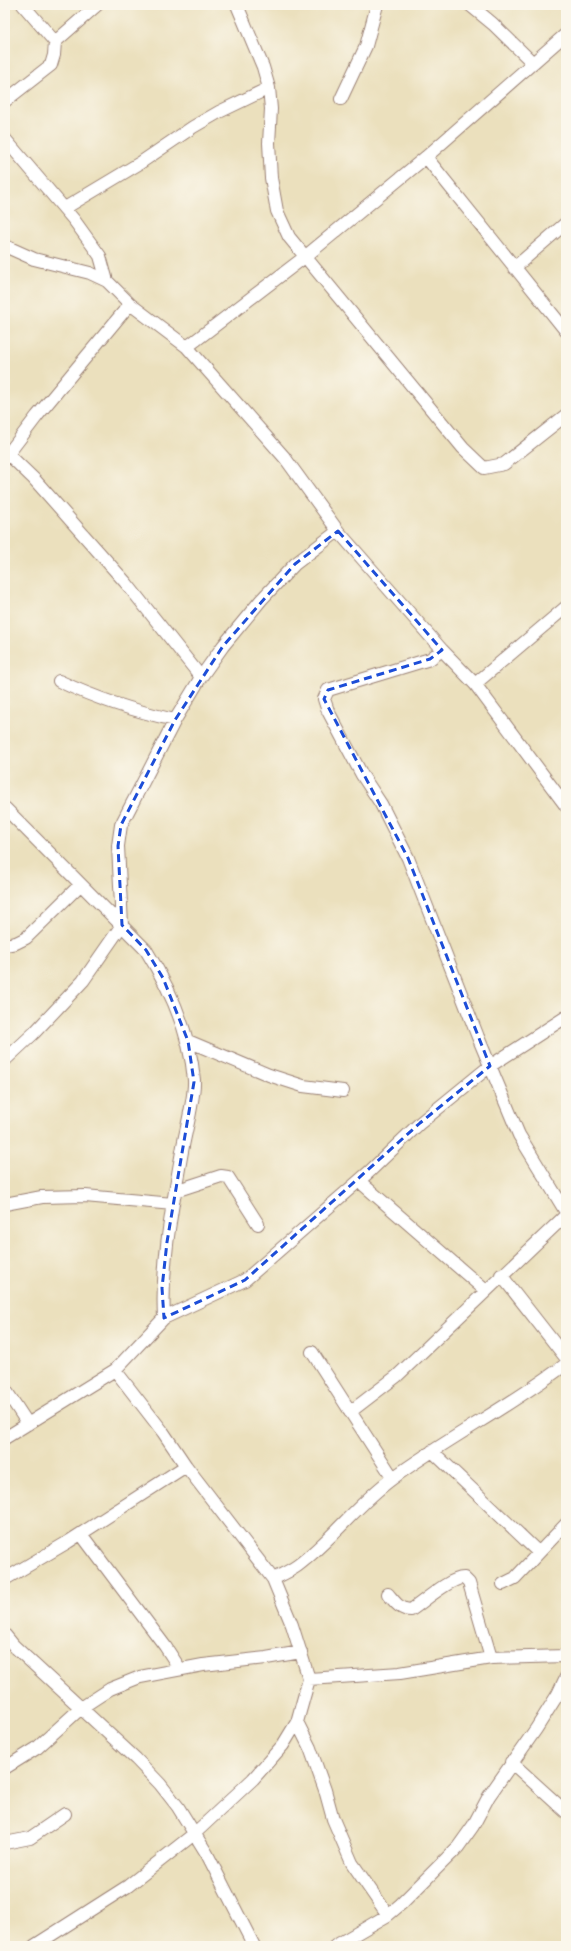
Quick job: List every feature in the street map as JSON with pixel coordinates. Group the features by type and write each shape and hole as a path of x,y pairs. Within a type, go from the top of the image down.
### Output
{"street":[{"path":"23,5 55,42"},
{"path":"5,101 51,65 55,42 97,5"},
{"path":"237,5 263,66 269,88 271,109 269,143 271,178 277,211 289,237 463,448 484,468 504,464 566,415"},
{"path":"341,99 366,46 377,5"},
{"path":"470,5 493,24 533,63"},
{"path":"187,347 306,256 426,157 566,34"},
{"path":"64,208 140,163 213,115 269,88"},
{"path":"5,139 64,208 100,256 107,281"},
{"path":"426,157 514,268 566,330"},
{"path":"514,268 566,223"},
{"path":"5,246 34,260 90,273 107,281 130,304 187,347 285,458 338,532 442,650 475,684 566,806"},
{"path":"130,304 6,455 34,479 127,584 201,677"},
{"path":"5,1060 34,1033 83,981 122,925 118,846 121,825 175,720 201,677 223,646 261,600 295,564 338,532"},
{"path":"475,684 566,607"},
{"path":"442,650 430,659 328,690 324,698 328,711 362,775 382,804 408,858 490,1066 519,1134 566,1212"},
{"path":"59,681 92,696 136,711 175,720"},
{"path":"5,808 146,950 163,978 178,1010 188,1041 194,1082 167,1242 162,1288 164,1318"},
{"path":"5,946 26,938 80,885"},
{"path":"5,1438 115,1370 164,1318 245,1280 359,1181 420,1123 490,1066 566,1017"},
{"path":"188,1041 269,1075 303,1086 343,1091"},
{"path":"176,1191 221,1176 228,1177 258,1224"},
{"path":"359,1181 486,1291"},
{"path":"5,1204 42,1197 85,1196 173,1204"},
{"path":"350,1412 397,1376 566,1215"},
{"path":"502,1275 566,1358"},
{"path":"312,1352 393,1478"},
{"path":"273,1579 297,1566 346,1522 366,1500 393,1478 432,1451 543,1382 566,1364"},
{"path":"34,1946 128,1886 194,1834 253,1779 283,1745 297,1722 309,1679 292,1625 273,1579 186,1466 163,1432 115,1370"},
{"path":"5,1389 28,1424"},
{"path":"432,1451 538,1552"},
{"path":"5,1579 81,1534 186,1466"},
{"path":"503,1584 515,1578 566,1524"},
{"path":"81,1534 165,1646 180,1670"},
{"path":"388,1594 398,1606 404,1610 411,1610 459,1577 464,1578 469,1583 491,1658"},
{"path":"6,1638 160,1784 178,1807 194,1834 254,1946"},
{"path":"5,1768 37,1748 81,1708 110,1689 122,1684 140,1677 301,1652"},
{"path":"309,1679 400,1673 491,1658 566,1656"},
{"path":"335,1946 388,1915 440,1867 458,1847 511,1762 536,1729 558,1694 566,1677"},
{"path":"297,1722 310,1748 325,1790 333,1819 352,1863 388,1915"},
{"path":"511,1762 566,1812"},
{"path":"5,1843 30,1838 65,1814"}],"highlighted area":[{"path":"338,531 442,650 430,659 328,690 324,699 408,858 490,1066 420,1123 245,1280 164,1318 162,1288 167,1242 194,1082 188,1041 163,978 146,950 122,925 118,846 121,825 175,720 223,646 295,564"}]}
